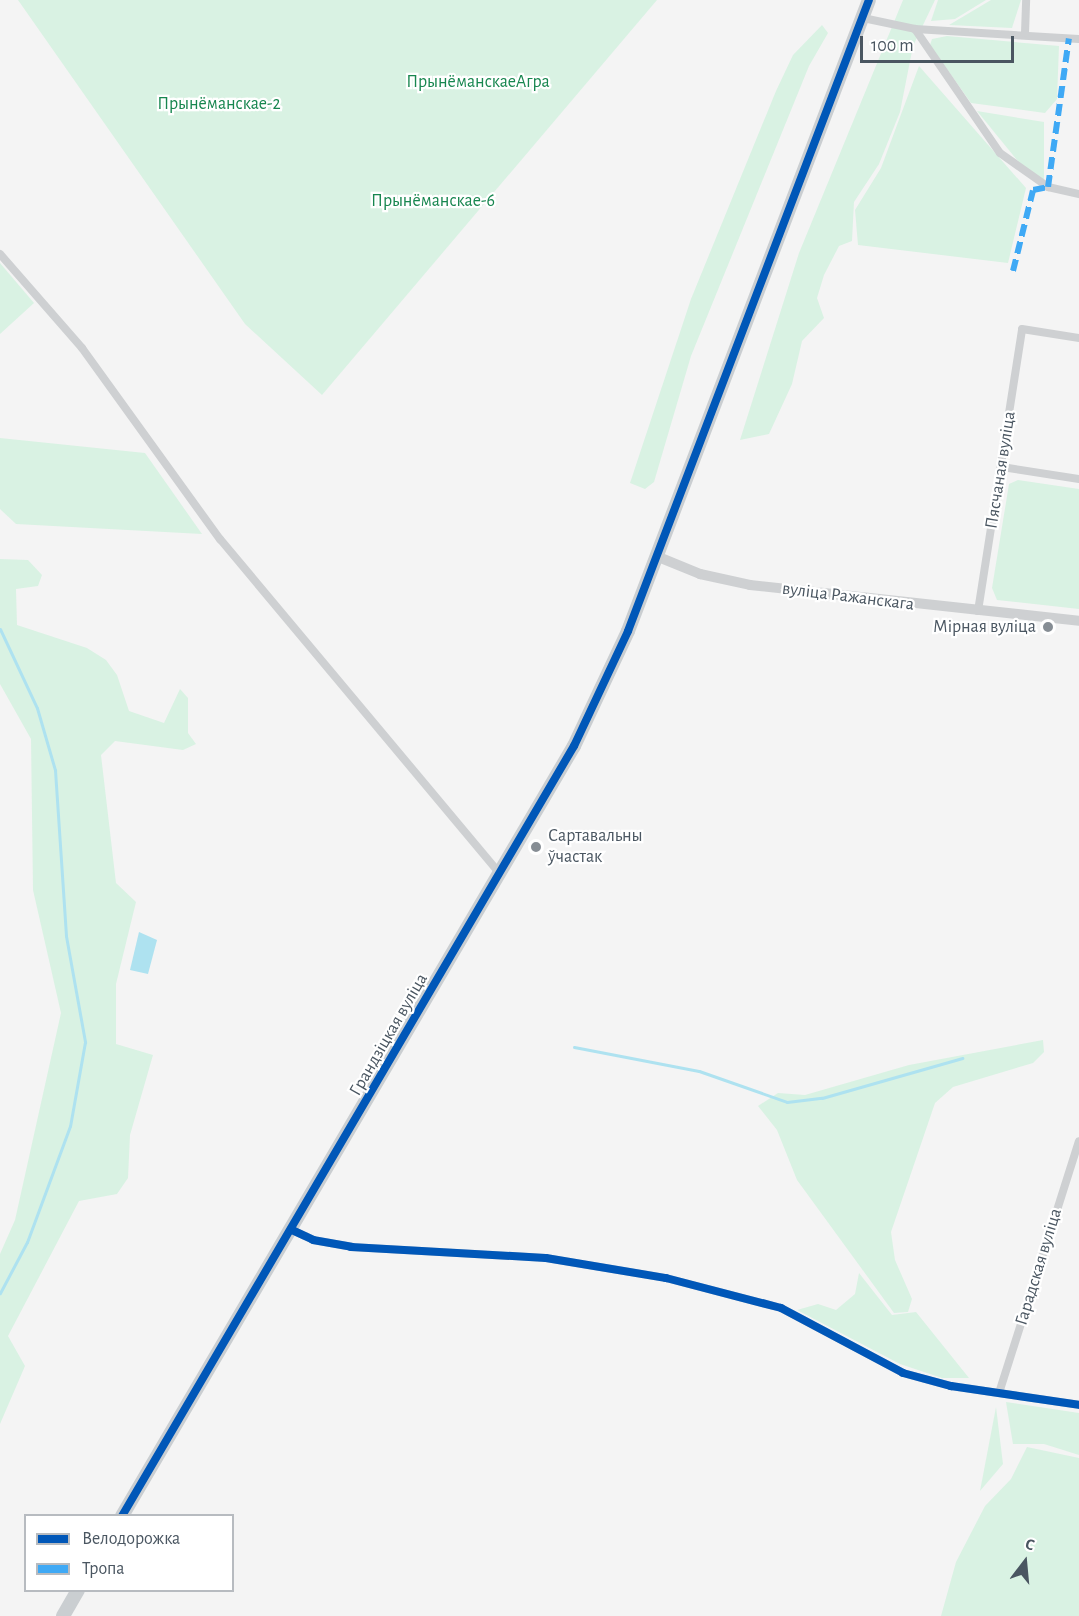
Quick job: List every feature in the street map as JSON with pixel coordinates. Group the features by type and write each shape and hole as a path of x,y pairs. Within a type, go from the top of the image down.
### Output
{"main road":[{"name":"Грандзіцкая вуліца","path":"123,1514 501,875 608,678 870,0"},
{"path":"63,1616 77,1592"}],"street":[{"path":"1025,33 1026,0"},
{"path":"863,18 915,29 1025,33 1079,39"},
{"path":"915,29 1000,153 1048,187 1079,194"},
{"path":"0,254 82,348 220,539 501,875"},
{"name":"Пясчаная вуліца","path":"978,611 1022,329 1079,338"},
{"path":"1002,467 1079,479"},
{"name":"вуліца Ражанскага","path":"656,556 700,574 750,585 1079,621"},
{"name":"Гарадская вуліца","path":"999,1393 1079,1141"},
{"path":"292,1230 313,1240 351,1246 546,1258 712,1288 781,1308 903,1373 999,1393 1079,1405"}],"green space":[{"name":"Прынёманскае-2","path":"18,0 657,0 322,395 245,324"},
{"path":"903,0 935,0 913,46 900,112 879,164 854,202 852,241 839,246 824,275 817,298 824,318 802,341 792,384 769,434 740,440 799,253"},
{"path":"938,0 986,0 955,19 931,21"},
{"path":"991,0 1021,0 1012,28 949,25"},
{"path":"822,25 828,33 809,66 691,356 654,482 645,489 630,483 691,299 776,91 793,55"},
{"path":"947,36 1059,46 1057,99 1045,113 971,103 930,45 932,39"},
{"path":"919,66 1026,188 1008,263 858,245 855,210 881,168"},
{"path":"977,111 1044,122 1044,181 1021,165"},
{"path":"0,263 34,303 0,334"},
{"path":"0,438 145,453 202,534 16,524 0,509"},
{"path":"1018,480 1079,489 1079,609 997,600 992,588 1009,484"},
{"path":"0,559 28,560 42,575 38,586 16,589 17,625 87,648 106,660 117,675 129,711 164,723 180,689 188,698 188,733 196,744 183,750 115,741 101,755 116,883 136,902 116,984 116,1044 153,1055 130,1135 128,1178 117,1194 79,1201 8,1336 25,1366 0,1424 0,1254 15,1220 61,1013 33,890 31,739 0,684"},
{"path":"1043,1040 1044,1052 1033,1063 953,1087 935,1103 891,1232 895,1260 912,1299 908,1312 894,1313 797,1180 777,1130 758,1106 778,1093 805,1095 909,1065"},
{"path":"859,1273 892,1315 916,1312 969,1378 942,1378 900,1364 797,1310 818,1304 836,1310 855,1294"},
{"path":"1006,1402 1079,1413 1079,1455 1044,1444 1013,1444"},
{"path":"996,1407 1003,1464 980,1491"},
{"path":"1027,1447 1079,1458 1079,1616 941,1616 956,1562 985,1506 1011,1479"}],"water":[{"path":"139,932 157,940 148,974 130,970"}],"waterway":[{"path":"0,629 37,708 55,770 66,936 85,1042 70,1126 27,1242 0,1293"},
{"path":"574,1047 699,1071 787,1102 822,1098 962,1058"}],"marked path":[{"path":"1013,271 1033,190 1048,187 1069,38"}],"cycle path":[{"path":"123,1514 574,746 628,631 869,0"},
{"path":"292,1230 313,1240 351,1247 546,1258 666,1278 781,1308 903,1373 951,1386 1079,1405"}],"place":[{"name":"Мірная вуліца","path":"1048,627"},
{"name":"Сартавальны ўчастак","path":"536,847"}],"park label":[{"name":"ПрынёманскаеАгра","path":"478,82"},
{"name":"Прынёманскае-6","path":"433,201"}]}
